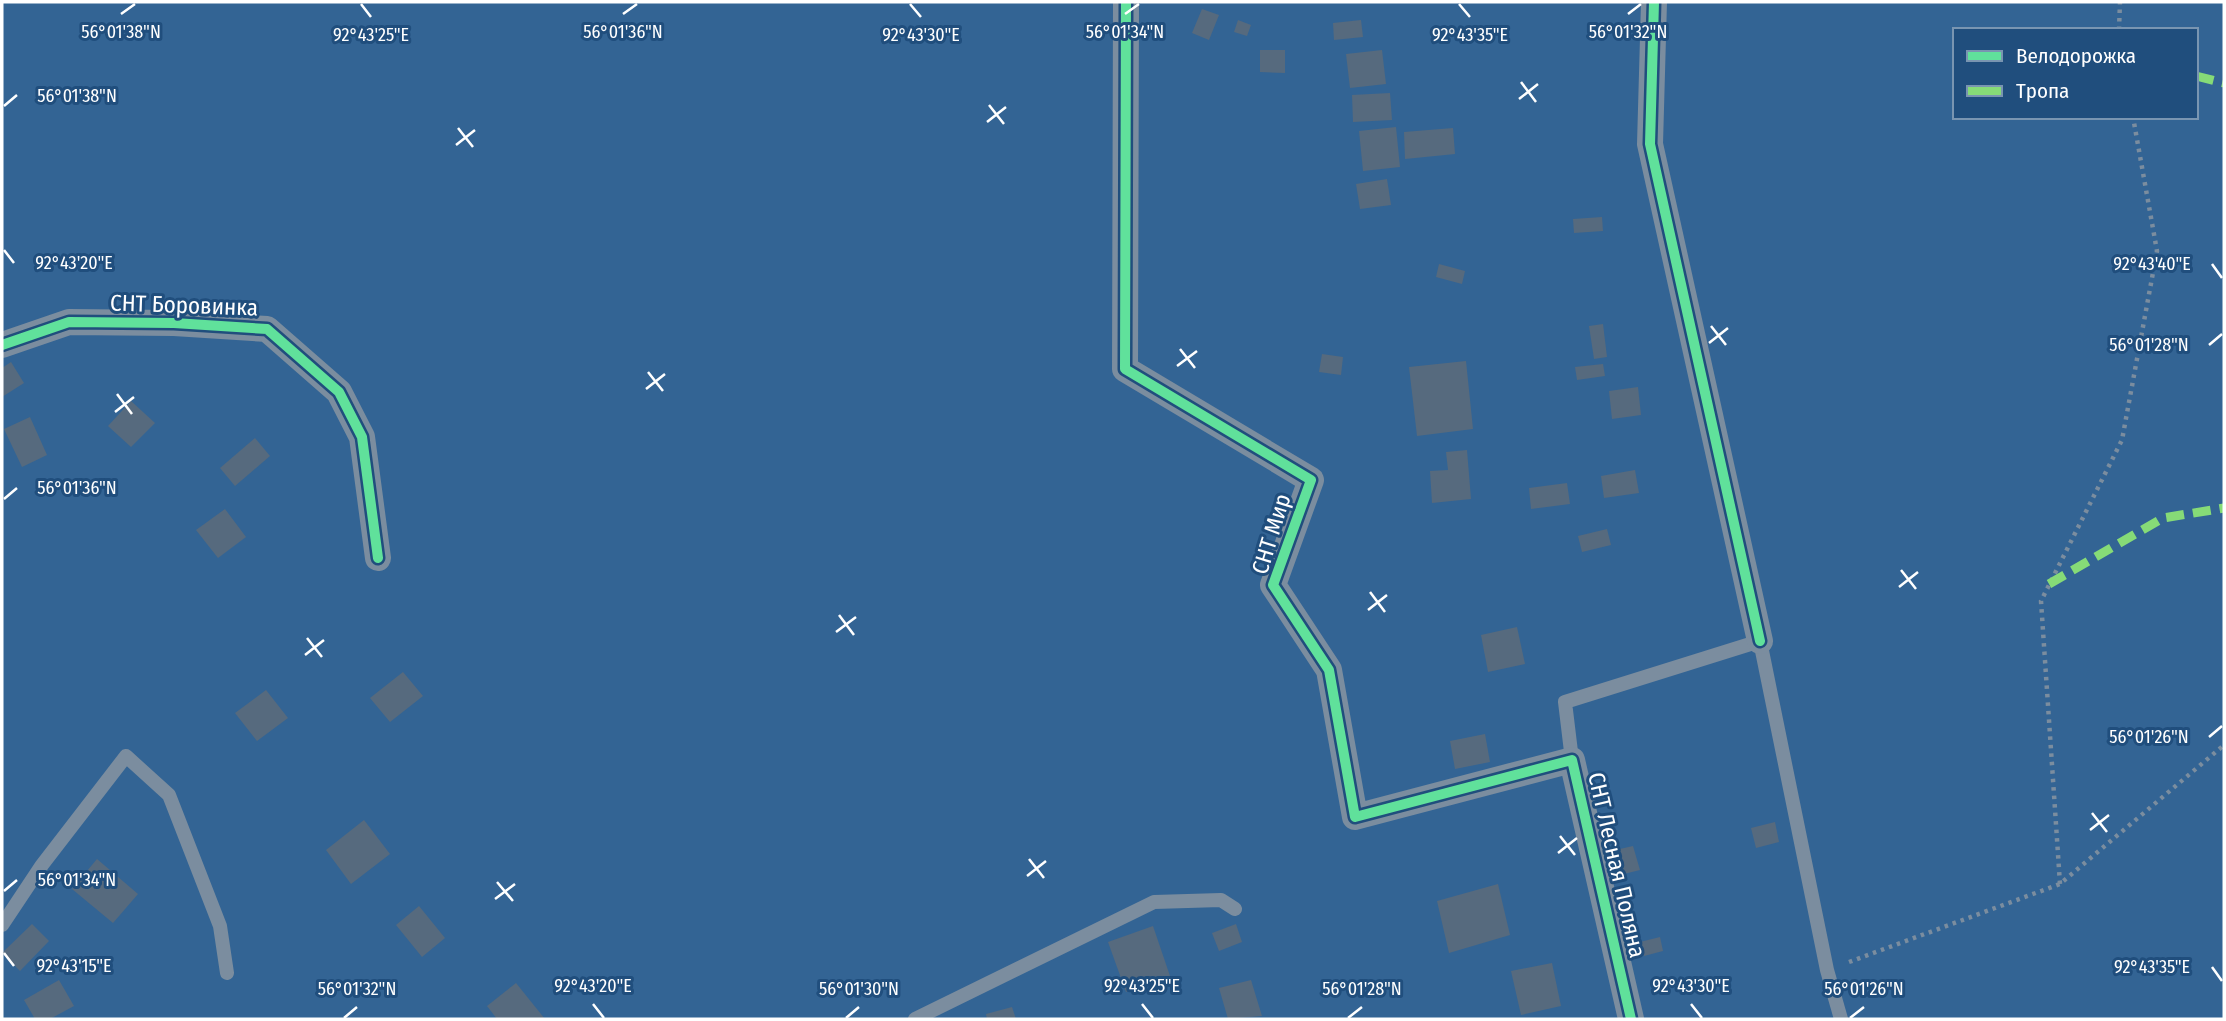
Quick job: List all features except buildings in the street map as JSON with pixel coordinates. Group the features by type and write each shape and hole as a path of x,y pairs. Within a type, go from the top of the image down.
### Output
{"street":[{"name":"СНТ Мир","path":"1126,2 1125,369 1311,480 1273,585 1329,670 1355,817 1572,760"},
{"path":"1654,2 1650,145 1760,640"},
{"name":"СНТ Боровинка","path":"2,345 69,322 174,323 267,329 339,392 362,437 378,558"},
{"name":"СНТ Лесная Поляна","path":"1572,760 1630,1019"}],"lane":[{"path":"1572,760 1565,702 1760,640 1827,970 1841,1019"},
{"path":"2,925 42,865 126,757 169,795 220,926 227,973"},
{"path":"915,1019 1154,902 1221,900 1235,909"}],"path":[{"path":"2119,28 2120,2"},
{"path":"2060,884 2041,601 2122,440 2157,251 2133,119"},
{"path":"1827,970 2060,884 2224,745"}],"shaded area":[{"path":"2,2 2224,2 2224,1019 2,1019"}],"marked path":[{"path":"2198,76 2224,83"},
{"path":"2049,584 2163,518 2224,508"}],"cycle path":[{"path":"1126,2 1125,369 1311,480 1273,585 1329,670 1355,817 1572,760 1631,1019"},
{"path":"1654,2 1650,144 1760,641"},
{"path":"2,345 69,322 174,323 267,329 339,392 362,437 378,558"}]}
